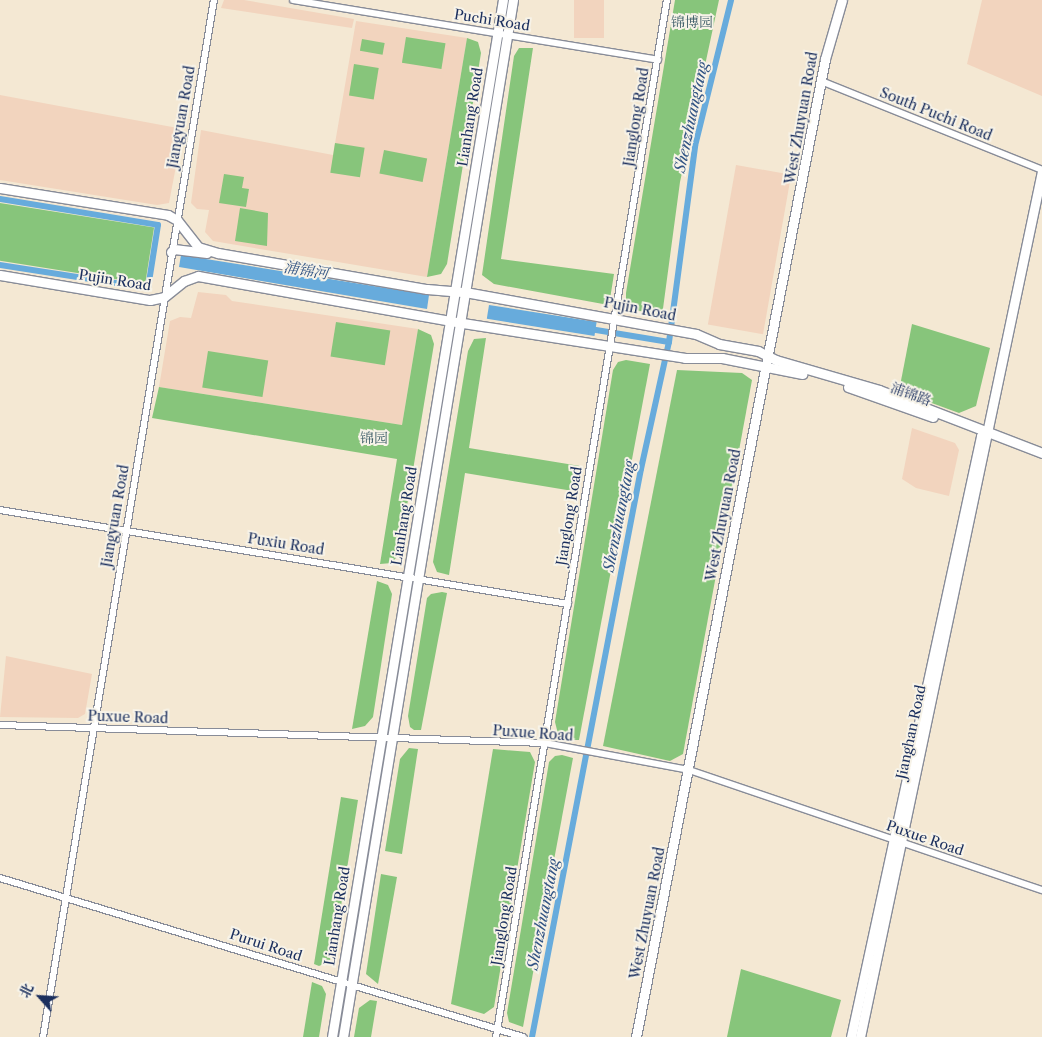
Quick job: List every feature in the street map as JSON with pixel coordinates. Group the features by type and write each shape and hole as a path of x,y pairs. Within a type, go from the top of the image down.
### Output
{"street":[{"name":"Jiangyuan Road","path":"43,1037 176,220 214,0"},
{"name":"Puchi Road","path":"293,0 658,60"},
{"name":"Lianhang Road","path":"332,1037 503,0"},
{"name":"Lianhang Road","path":"343,1037 513,0"},
{"name":"Jianglong Road","path":"496,1037 668,0"},
{"name":"West Zhuyuan Road","path":"636,1037 770,356 831,31 842,0"},
{"name":"South Puchi Road","path":"821,82 1042,171"},
{"name":"Jianghan Road","path":"860,1037 896,841 1042,171"},
{"path":"0,188 168,215 176,220"},
{"name":"Pujin Road","path":"176,220 198,246 218,253"},
{"name":"Pujin Road","path":"172,252 177,249 218,253 464,296 616,318 685,332 719,344 758,351 879,390 985,435 1042,453"},
{"name":"Pujin Road","path":"0,275 150,300 164,297 184,281 198,276 653,352 752,364"},
{"name":"浦锦路","path":"752,364 850,387 985,435 1042,460"},
{"name":"Puxiu Road","path":"0,510 568,604"},
{"name":"Puxue Road","path":"0,725 545,743 688,770 1042,890"},
{"path":"851,1037 896,841"},
{"name":"Purui Road","path":"0,878 520,1036"}],"shaded area":[{"path":"224,0 244,0 354,19 352,28 221,8"},
{"path":"574,0 604,0 604,38 574,38"},
{"path":"982,0 1042,0 1042,96 967,64"},
{"path":"356,21 467,38 427,277 213,241 205,232 209,210 197,209 191,203 201,130 333,155"},
{"path":"0,95 183,129 169,203 157,205 0,180"},
{"path":"736,165 791,175 763,334 708,325"},
{"path":"198,292 226,295 232,301 418,329 402,425 159,387 170,321 180,317 191,318"},
{"path":"912,428 955,443 959,450 949,496 916,488 902,479"},
{"path":"6,656 92,674 85,714 78,718 0,717"}],"green space":[{"name":"锦博园","path":"675,0 719,0 680,182 662,316 636,310 626,304 626,293"},
{"path":"406,37 446,43 441,69 402,63"},
{"path":"467,38 478,42 481,53 447,264 441,274 427,277"},
{"path":"362,39 385,43 383,55 360,51"},
{"path":"519,48 533,48 501,259 614,274 610,299 603,304 494,284 482,275 514,56"},
{"path":"354,64 379,68 374,100 349,96"},
{"path":"335,143 365,148 360,177 330,173"},
{"path":"384,150 427,158 423,182 379,174"},
{"path":"224,174 244,177 242,188 249,189 246,207 219,203"},
{"path":"0,203 154,227 145,284 0,261"},
{"path":"240,208 268,213 267,246 235,241"},
{"path":"336,322 390,331 385,365 331,357"},
{"path":"912,324 990,348 976,406 959,413 899,391"},
{"name":"锦园","path":"418,329 431,335 434,344 399,554 392,563 380,564 397,459 152,418 159,387 402,425"},
{"path":"486,338 469,448 580,466 579,492 465,473 449,575 437,572 433,562 468,351 474,339"},
{"path":"208,351 268,361 262,397 202,388"},
{"path":"626,360 650,364 579,740 570,740 558,734 555,722 613,370 618,362"},
{"path":"677,370 742,373 752,380 683,754 670,761 603,746"},
{"path":"377,581 388,585 392,594 373,717 365,726 352,729"},
{"path":"447,593 421,730 414,730 410,727 408,716 427,598 431,594"},
{"path":"409,748 418,749 402,854 385,851 400,759"},
{"path":"493,749 530,752 535,762 494,1007 484,1014 451,1004"},
{"path":"562,755 573,758 523,1027 509,1022 507,1013 549,762 555,756"},
{"path":"341,797 358,800 333,956 328,962 319,966 314,964"},
{"path":"381,874 397,877 378,984 366,974"},
{"path":"741,969 841,1000 831,1037 727,1037"},
{"path":"312,982 322,986 326,994 319,1037 303,1037"},
{"path":"370,1000 377,1001 371,1037 354,1037 359,1008"}],"water":[{"path":"181,255 429,295 427,309 179,267"},
{"path":"489,305 597,322 594,336 487,319"}],"waterway":[{"name":"Shenzhuangtang","path":"532,1037 641,469 669,342 695,146 731,0"},
{"path":"0,199 158,225 148,288 0,265"},
{"name":"浦锦河","path":"590,329 669,342"}]}
